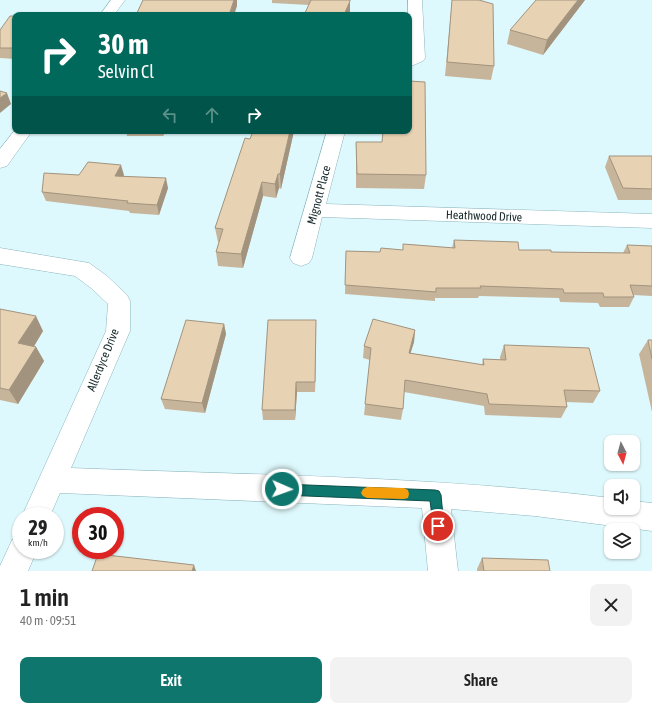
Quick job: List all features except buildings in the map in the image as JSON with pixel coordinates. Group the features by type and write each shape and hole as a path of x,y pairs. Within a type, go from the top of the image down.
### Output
{"street":[{"path":"109,12 118,0"},
{"path":"412,60 417,58 415,0"},
{"path":"0,162 21,134"},
{"name":"Mignott Place","path":"301,258 335,134"},
{"name":"Heathwood Drive","path":"315,210 652,221"},
{"name":"Allerdyce Drive","path":"0,256 81,269 99,282 119,301 118,331 40,507"},
{"path":"52,480 435,495 535,502 652,517"},
{"path":"435,495 443,571"},
{"path":"12,571 18,559"}],"slow traffic":[{"path":"367,493 404,494"}],"route":[{"path":"282,489 435,495 438,526"}]}
